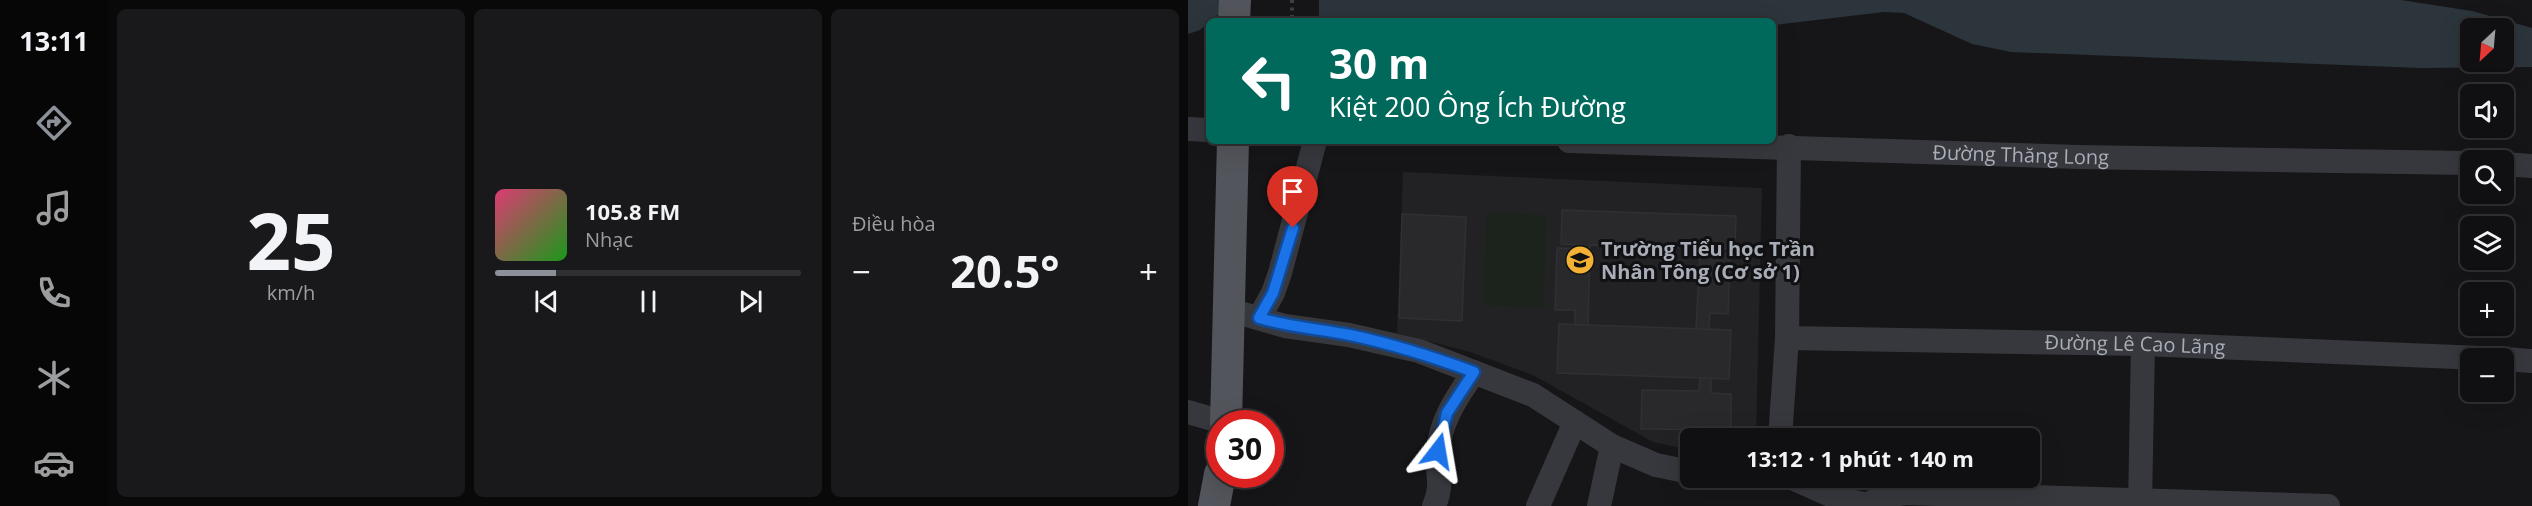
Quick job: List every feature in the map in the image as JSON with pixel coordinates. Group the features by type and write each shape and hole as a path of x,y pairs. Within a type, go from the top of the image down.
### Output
{"main road":[{"path":"1234,18 1235,0"},
{"path":"1228,410 1245,314 1232,195 1233,144"},
{"path":"1214,506 1217,488"}],"street":[{"path":"1188,129 1206,130"},
{"path":"1245,314 1273,293 1314,144"},
{"name":"Đường Thăng Long","path":"1701,144 2078,157 2460,163"},
{"path":"1781,428 1787,338 1789,146"},
{"path":"2514,165 2532,166"},
{"path":"1245,314 1285,326 1349,335 1419,351 1533,395 1612,447 1656,465 1680,470"},
{"name":"Đường Lê Cao Lãng","path":"1787,338 2143,344 2460,357"},
{"path":"2140,503 2143,344"},
{"path":"2514,360 2532,361"},
{"path":"1438,505 1440,493 1438,451 1447,413 1474,372"},
{"path":"1188,412 1206,417"},
{"path":"1538,506 1575,422"},
{"path":"1599,506 1612,447"},
{"path":"1810,488 1836,502 1869,505 1884,496 1906,493 2140,503 2328,506"}],"path":[{"path":"1292,0 1292,18"}],"shaded area":[{"path":"1188,0 1235,0 1214,18 1206,18 1206,25 1200,30 1188,34"},
{"path":"1319,0 2401,0 2472,11 2497,18 2460,18 2460,68 2421,68 2011,52 1972,44 1904,13 1884,12 1776,25 1776,18 1319,18"},
{"path":"2514,23 2532,28 2532,67 2514,67"},
{"name":"Trường Tiểu học Trần Nhân Tông (Cơ sở 1)","path":"1403,172 1762,188 1756,428 1680,428 1680,448 1653,442 1533,375 1470,352 1397,333"},
{"path":"1486,213 1546,215 1544,307 1484,305"}],"building":[{"path":"1562,210 1736,216 1735,249 1710,248 1710,253 1700,252 1700,248 1590,245 1590,249 1579,249 1579,245 1561,244"},
{"path":"1402,214 1466,217 1462,321 1399,318"},
{"path":"1557,248 1590,249 1588,325 1575,325 1575,310 1555,310"},
{"path":"1700,252 1730,254 1728,314 1710,313 1709,330 1696,329"},
{"path":"1559,324 1731,330 1729,379 1557,373"},
{"path":"1700,378 1711,378 1711,393 1731,394 1731,428 1641,429 1642,390 1699,391"}],"place":[{"name":"Trường Tiểu học Trần Nhân Tông (Cơ sở 1)","path":"1580,260"}],"route":[{"path":"1293,228 1273,293 1259,318 1285,326 1349,335 1419,351 1474,372 1447,413 1438,451"}]}
